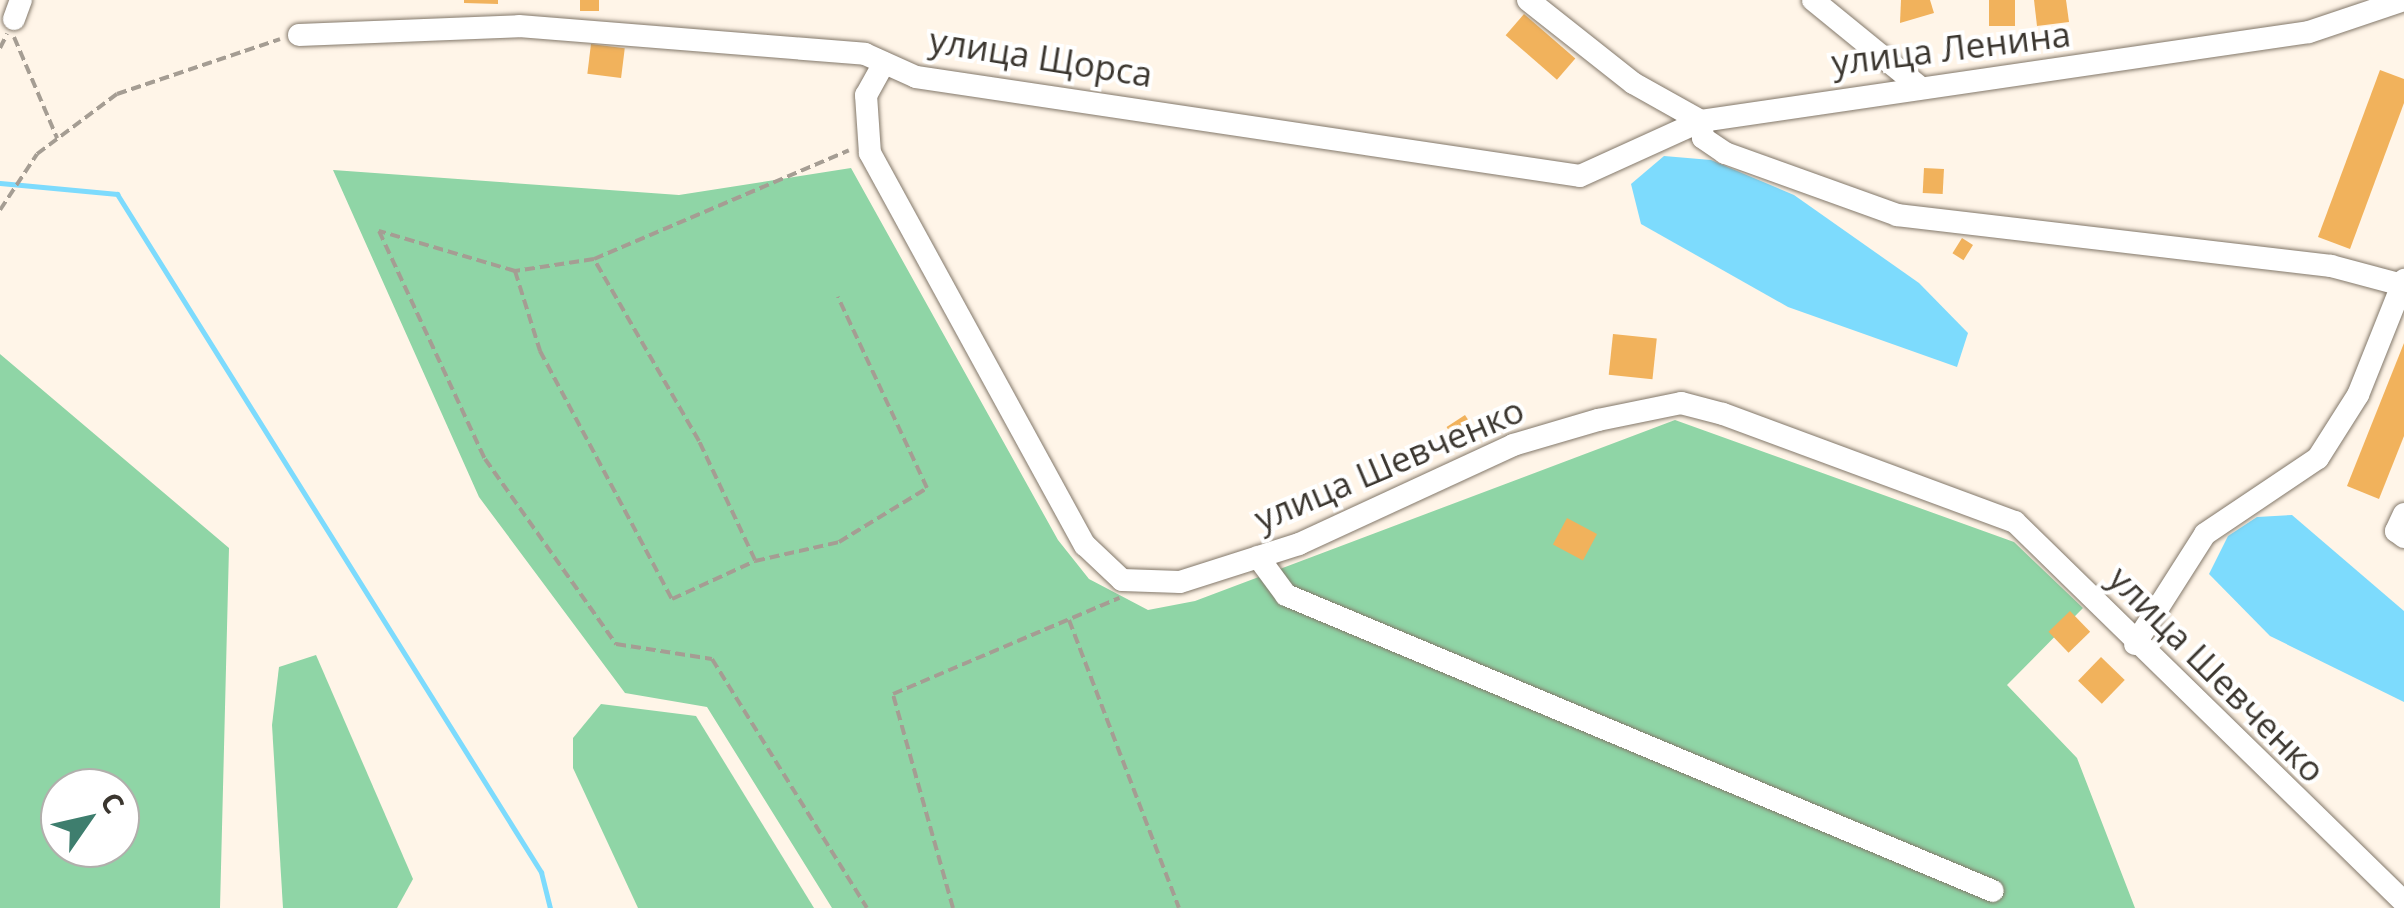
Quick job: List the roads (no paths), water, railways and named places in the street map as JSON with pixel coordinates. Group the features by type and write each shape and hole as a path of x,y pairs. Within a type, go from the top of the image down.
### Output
{"street":[{"path":"1528,0 1633,83 1701,121 1704,138 1725,153 1897,215 2331,266 2403,282 2358,395 2318,458 2213,526 2135,644"},
{"path":"1813,0 1921,88"},
{"name":"улица Ленина","path":"1701,121 2308,32 2389,2"},
{"name":"улица Щорса","path":"298,35 518,26 884,62 916,77 1580,176 1701,121"},
{"name":"улица Шевченко","path":"884,62 866,96 868,143 1085,545 1122,580 1146,587 1258,557 1413,497 1513,444 1681,404 2015,522 2135,644 2404,902"},
{"path":"2404,514 2396,532 2404,537"},
{"path":"1258,557 1286,595 1992,891"}],"water":[{"path":"1664,156 1711,160 1794,195 1919,283 1968,333 1957,367 1788,307 1641,224 1631,184"},
{"path":"2292,515 2404,611 2404,702 2270,636 2209,574 2228,536 2257,517"}],"waterway":[{"path":"0,183 117,194 541,872 550,908"}]}
